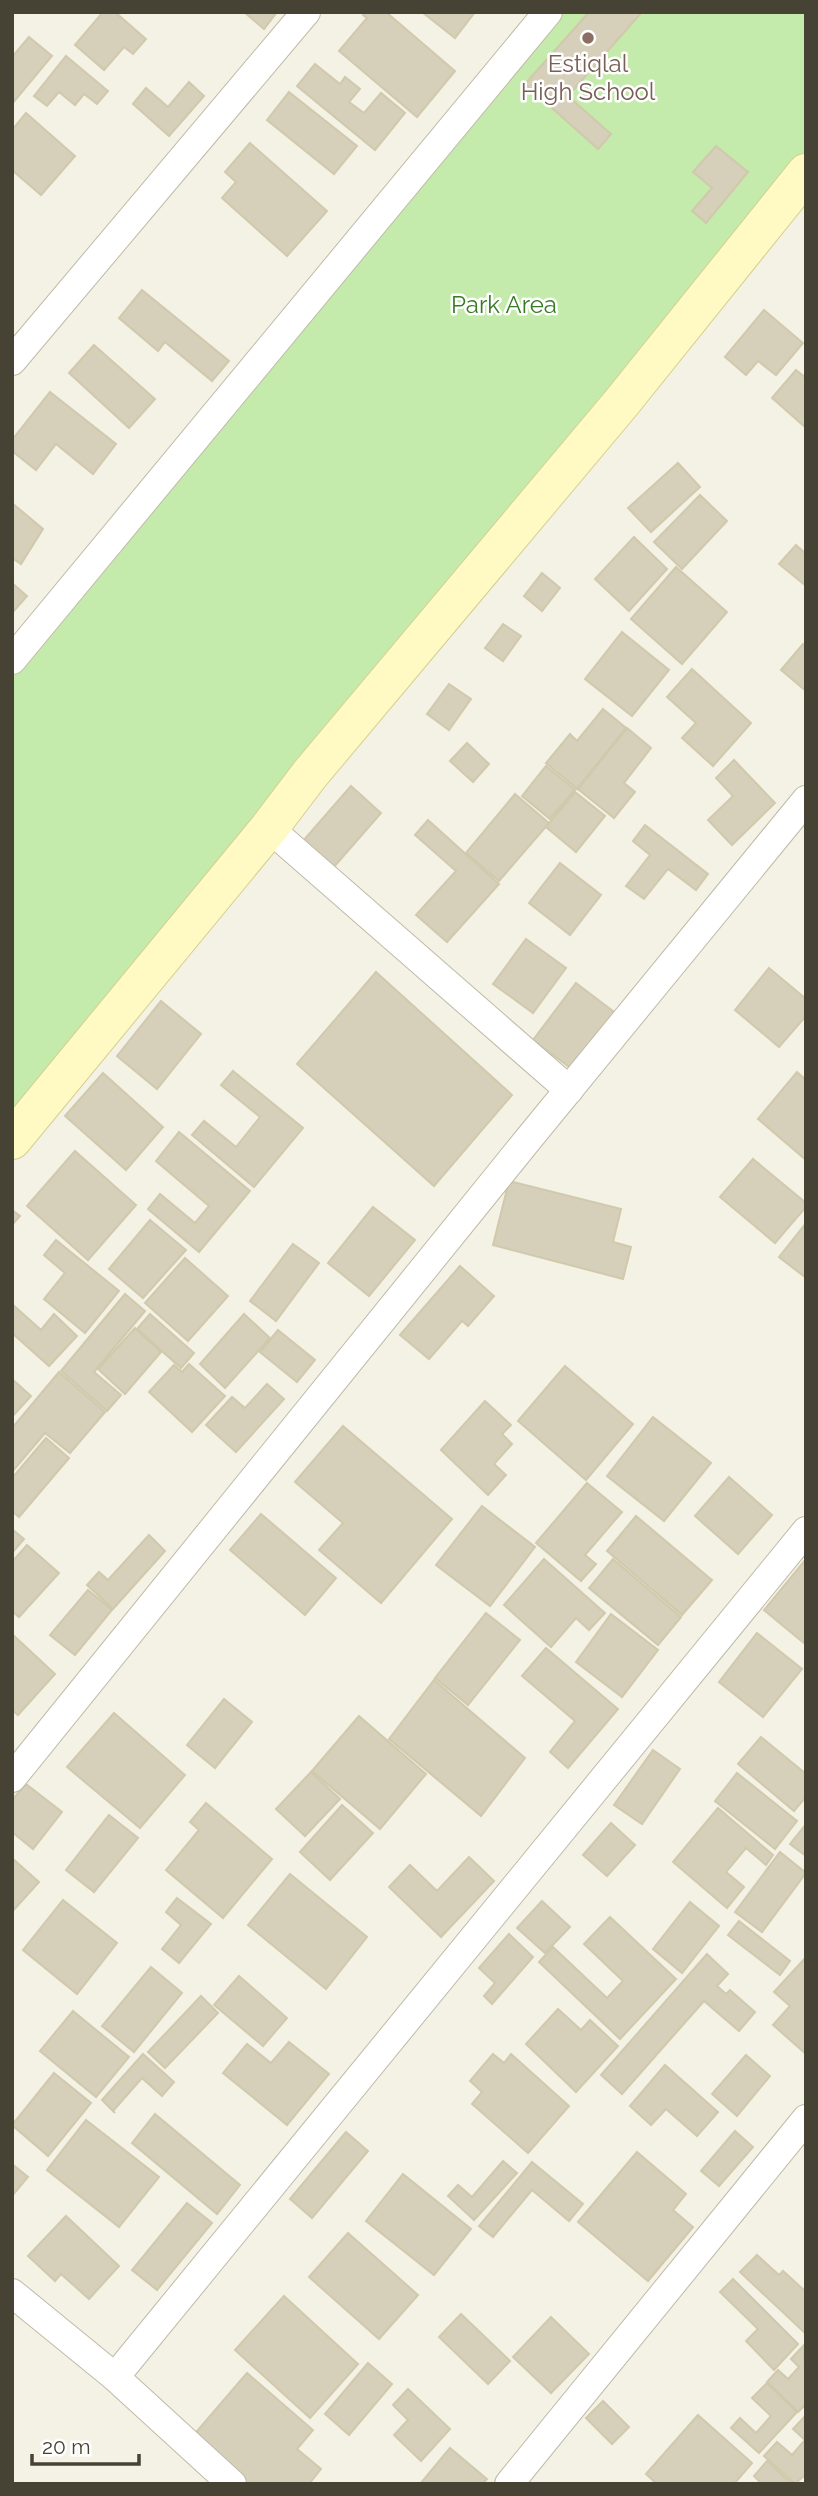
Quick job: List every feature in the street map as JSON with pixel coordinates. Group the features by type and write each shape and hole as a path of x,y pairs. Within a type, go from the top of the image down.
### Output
{"street":[{"path":"12,360 306,12"},
{"path":"12,660 548,12"},
{"path":"12,1139 269,828 310,774 622,402 806,173"},
{"path":"12,1778 806,800"},
{"path":"269,828 569,1090"},
{"path":"115,2377 806,1531"},
{"path":"509,2484 806,2119"},
{"path":"12,2293 115,2377 232,2484"}],"green space":[{"name":"Park Area","path":"547,12 806,12 806,173 12,1139 12,660"}],"building":[{"path":"103,12 115,12 146,39 133,54 124,47 104,70 75,45"},
{"path":"244,12 277,12 264,29"},
{"path":"365,12 386,12 455,71 417,117 339,51 367,18 363,15"},
{"path":"422,12 475,12 455,38"},
{"path":"589,12 642,12 568,96 611,134 598,149 525,84"},
{"path":"29,37 52,56 12,104 12,57"},
{"path":"66,56 108,91 97,104 84,94 75,105 59,92 47,106 34,96"},
{"path":"315,64 340,84 345,77 360,89 349,102 364,113 381,93 405,113 375,150 297,86"},
{"path":"189,82 204,96 169,136 133,104 146,88 168,107"},
{"path":"289,92 357,146 334,174 267,120"},
{"path":"26,113 75,156 41,195 12,170 12,130"},
{"path":"250,143 327,211 287,256 222,198 236,182 225,172"},
{"path":"716,146 748,172 706,223 692,211 712,188 693,172"},
{"path":"142,290 229,361 212,381 165,342 158,351 119,318"},
{"path":"764,310 803,343 776,375 758,361 746,375 725,357"},
{"path":"94,345 155,399 129,428 69,373"},
{"path":"796,370 806,378 805,427 772,398"},
{"path":"50,392 116,444 93,474 56,444 36,470 12,451 12,440"},
{"path":"678,463 700,487 651,532 628,508"},
{"path":"700,495 727,521 682,569 654,542"},
{"path":"12,503 43,529 21,564 12,558"},
{"path":"634,537 667,569 629,611 595,579"},
{"path":"796,545 806,554 806,586 779,564"},
{"path":"676,567 727,612 682,664 631,619"},
{"path":"542,573 560,588 542,611 524,596"},
{"path":"12,583 27,596 12,613"},
{"path":"503,624 521,636 503,661 485,648"},
{"path":"622,632 669,670 632,716 585,679"},
{"path":"803,644 806,647 806,691 781,670"},
{"path":"692,669 751,723 713,766 682,738 696,723 667,697"},
{"path":"449,684 471,699 449,730 427,714"},
{"path":"603,709 626,728 577,789 546,763 570,734 577,741"},
{"path":"627,728 651,748 624,783 635,792 614,818 578,789"},
{"path":"467,743 489,764 473,782 450,761"},
{"path":"734,760 775,803 732,845 708,820 733,796 716,778"},
{"path":"546,766 575,790 550,819 522,796"},
{"path":"351,786 381,813 333,868 303,841"},
{"path":"575,792 605,816 576,852 546,827"},
{"path":"515,794 549,823 499,881 466,853"},
{"path":"428,820 499,884 447,942 416,915 456,871 415,835"},
{"path":"645,825 708,874 696,890 668,869 644,899 626,886 650,855 633,841"},
{"path":"560,863 601,895 570,935 529,903"},
{"path":"526,939 566,968 533,1013 493,984"},
{"path":"769,968 806,999 806,1016 779,1047 735,1010"},
{"path":"376,972 512,1095 434,1186 297,1064"},
{"path":"576,983 618,1015 576,1072 533,1040"},
{"path":"161,1001 201,1034 157,1089 117,1056"},
{"path":"233,1071 303,1128 254,1187 192,1135 204,1121 236,1147 260,1117 221,1085"},
{"path":"797,1072 806,1080 806,1160 758,1119"},
{"path":"103,1073 163,1127 126,1170 65,1116"},
{"path":"179,1132 250,1191 199,1252 148,1209 160,1194 195,1223 209,1206 156,1161"},
{"path":"75,1151 136,1205 88,1260 27,1206"},
{"path":"753,1159 806,1203 806,1207 775,1243 720,1197"},
{"path":"509,1181 621,1209 613,1242 631,1247 623,1279 493,1245"},
{"path":"373,1207 415,1240 369,1296 328,1263"},
{"path":"12,1210 20,1216 12,1225"},
{"path":"150,1220 186,1250 143,1298 109,1269"},
{"path":"806,1223 806,1278 779,1257"},
{"path":"56,1240 119,1291 85,1333 44,1299 65,1273 44,1255"},
{"path":"293,1244 319,1263 276,1321 250,1301"},
{"path":"185,1258 228,1296 188,1341 145,1303"},
{"path":"460,1266 494,1296 468,1326 462,1321 429,1359 400,1335"},
{"path":"125,1294 145,1311 94,1372 121,1395 107,1411 61,1371"},
{"path":"12,1304 41,1330 54,1314 77,1336 49,1366 12,1333"},
{"path":"150,1314 194,1353 181,1368 137,1329"},
{"path":"244,1314 270,1338 225,1388 200,1364"},
{"path":"135,1328 161,1352 125,1394 98,1369"},
{"path":"278,1330 315,1360 297,1382 260,1352"},
{"path":"189,1364 225,1396 192,1432 149,1392 174,1365 182,1372"},
{"path":"565,1366 633,1424 586,1480 518,1421"},
{"path":"59,1372 105,1412 70,1453 45,1433 12,1472 12,1428"},
{"path":"12,1379 31,1396 12,1417"},
{"path":"267,1384 284,1399 236,1452 206,1425 232,1397 245,1408"},
{"path":"485,1401 511,1425 502,1434 512,1444 494,1464 506,1475 488,1495 441,1450"},
{"path":"653,1417 711,1463 664,1521 607,1476"},
{"path":"343,1426 452,1519 381,1603 319,1550 343,1523 295,1482"},
{"path":"46,1438 69,1458 19,1517 12,1511 12,1478"},
{"path":"729,1477 772,1515 738,1554 695,1516"},
{"path":"587,1483 622,1512 585,1555 596,1564 581,1581 536,1543"},
{"path":"482,1506 535,1547 490,1606 436,1565"},
{"path":"261,1514 336,1578 305,1615 230,1550"},
{"path":"636,1516 712,1580 682,1615 607,1551"},
{"path":"12,1529 24,1539 12,1553"},
{"path":"149,1535 165,1551 113,1609 87,1585 99,1572 108,1580"},
{"path":"27,1545 59,1573 19,1617 12,1611 12,1562"},
{"path":"544,1559 605,1613 589,1630 576,1618 551,1647 504,1605"},
{"path":"613,1559 681,1617 658,1645 589,1588"},
{"path":"806,1559 806,1642 805,1644 764,1610"},
{"path":"88,1590 112,1610 75,1655 50,1635"},
{"path":"486,1613 520,1640 468,1705 435,1678"},
{"path":"611,1614 658,1650 622,1697 576,1662"},
{"path":"757,1633 802,1669 763,1717 719,1682"},
{"path":"12,1634 55,1674 18,1715 12,1710"},
{"path":"546,1648 618,1709 568,1768 550,1752 575,1721 522,1676"},
{"path":"434,1680 525,1758 481,1816 389,1739"},
{"path":"224,1699 252,1722 215,1768 187,1745"},
{"path":"114,1713 185,1775 140,1828 67,1767"},
{"path":"359,1716 426,1774 380,1829 312,1771"},
{"path":"761,1737 806,1774 806,1797 794,1811 738,1764"},
{"path":"653,1750 680,1769 642,1824 614,1805"},
{"path":"311,1772 340,1799 305,1836 276,1809"},
{"path":"737,1773 797,1821 775,1849 715,1801"},
{"path":"26,1784 62,1812 33,1849 12,1832 12,1800"},
{"path":"206,1803 272,1859 223,1918 166,1870 199,1830 190,1822"},
{"path":"342,1805 373,1833 330,1880 300,1852"},
{"path":"718,1808 773,1855 766,1865 746,1848 726,1872 744,1887 727,1908 673,1862"},
{"path":"109,1815 138,1838 94,1892 66,1870"},
{"path":"611,1823 635,1845 607,1876 583,1855"},
{"path":"806,1824 806,1856 790,1844"},
{"path":"780,1852 806,1873 762,1932 735,1912"},
{"path":"469,1857 494,1881 441,1937 389,1887 410,1865 437,1891"},
{"path":"12,1858 39,1882 12,1912"},
{"path":"290,1874 367,1937 326,1989 248,1925"},
{"path":"177,1898 211,1924 179,1963 162,1949 181,1925 166,1912"},
{"path":"63,1900 117,1943 77,1994 23,1950"},
{"path":"542,1901 570,1927 545,1953 517,1928"},
{"path":"690,1902 719,1926 682,1973 653,1949"},
{"path":"610,1917 676,1979 620,2039 539,1962 553,1947 607,1998 623,1981 584,1944"},
{"path":"739,1921 790,1961 780,1975 728,1935"},
{"path":"509,1934 533,1957 492,2004 484,1996 495,1983 479,1968"},
{"path":"707,1954 728,1974 717,1986 726,1994 730,1990 755,2012 739,2031 704,2001 622,2094 601,2075"},
{"path":"806,1957 806,2054 773,2025 790,2006 774,1992"},
{"path":"151,1967 182,1993 134,2052 102,2026"},
{"path":"239,1976 287,2018 263,2046 214,2005"},
{"path":"201,1996 218,2013 165,2068 148,2052"},
{"path":"558,2009 581,2030 590,2020 618,2046 576,2092 526,2044"},
{"path":"73,2011 129,2057 96,2097 40,2051"},
{"path":"289,2042 329,2074 287,2125 223,2073 247,2044 271,2063"},
{"path":"143,2054 174,2082 162,2096 142,2078 113,2111 102,2100"},
{"path":"493,2054 504,2063 511,2054 569,2106 528,2153 472,2104 482,2092 470,2081"},
{"path":"746,2055 770,2076 737,2116 712,2094"},
{"path":"665,2065 718,2112 697,2136 666,2109 651,2125 630,2106"},
{"path":"54,2073 91,2103 48,2156 12,2125"},
{"path":"155,2114 240,2185 217,2214 132,2143"},
{"path":"86,2120 159,2177 119,2227 47,2170"},
{"path":"735,2131 753,2147 719,2186 701,2171"},
{"path":"346,2132 368,2151 312,2218 290,2199"},
{"path":"637,2152 686,2194 673,2210 693,2227 648,2281 578,2222"},
{"path":"503,2161 517,2173 474,2220 448,2196 458,2185 472,2197"},
{"path":"532,2162 583,2204 569,2221 532,2190 493,2237 479,2226"},
{"path":"12,2164 28,2177 12,2196"},
{"path":"403,2174 471,2229 434,2275 366,2221"},
{"path":"187,2203 212,2223 157,2290 132,2270"},
{"path":"66,2216 119,2266 89,2299 61,2274 55,2281 28,2256"},
{"path":"348,2233 418,2295 379,2339 309,2277"},
{"path":"757,2255 779,2275 783,2271 806,2292 806,2334 740,2272"},
{"path":"733,2279 798,2344 774,2370 746,2341 758,2329 720,2292"},
{"path":"284,2296 358,2364 310,2418 235,2350"},
{"path":"461,2314 510,2361 488,2384 439,2337"},
{"path":"551,2317 589,2354 551,2393 513,2357"},
{"path":"804,2345 806,2404 798,2412 767,2382 778,2370 788,2379 799,2367 791,2359"},
{"path":"368,2363 392,2384 349,2435 325,2414"},
{"path":"247,2373 313,2430 297,2449 321,2469 309,2484 245,2484 192,2437"},
{"path":"767,2383 797,2412 759,2453 731,2428 740,2418 756,2433 771,2416 752,2398"},
{"path":"408,2389 450,2429 421,2461 394,2435 408,2420 393,2405"},
{"path":"603,2401 629,2427 612,2444 586,2418"},
{"path":"698,2415 752,2463 734,2484 657,2484 646,2474"},
{"path":"806,2415 806,2474 795,2484 764,2456 777,2442 792,2455 805,2440 793,2429"},
{"path":"450,2448 487,2479 482,2484 420,2484"},
{"path":"767,2461 792,2484 762,2484 754,2476"}],"place":[{"name":"Estiqlal High School","path":"588,38"}]}
